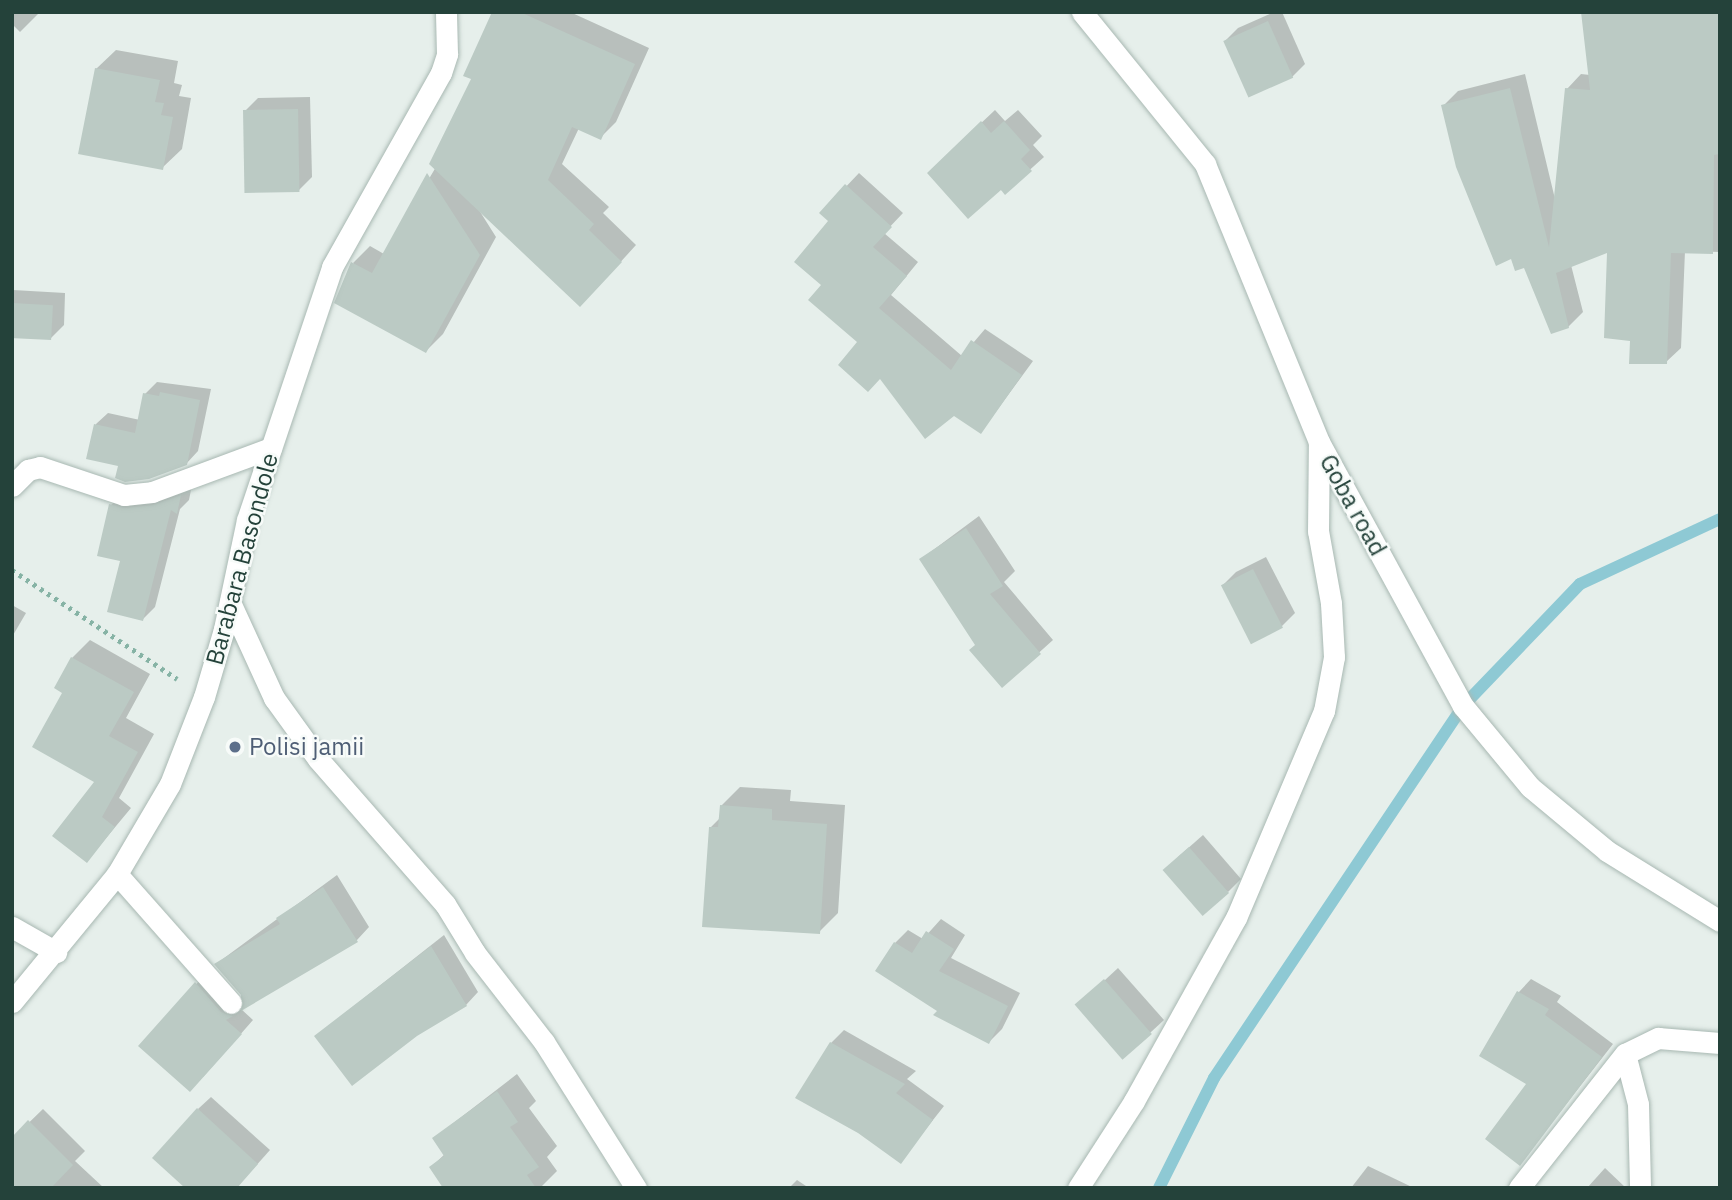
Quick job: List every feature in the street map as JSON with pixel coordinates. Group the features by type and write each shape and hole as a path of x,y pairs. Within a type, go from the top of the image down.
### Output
{"street":[{"name":"Barabara Basondole","path":"12,1002 56,952 117,874 170,784 204,697 230,603 247,520 332,267 442,73 447,54 446,12"},
{"name":"Goba road","path":"1082,12 1205,164 1319,442 1447,682 1530,787 1607,850 1720,921"},
{"path":"1078,1188 1134,1101 1236,918 1324,711 1334,657 1331,603 1318,531 1319,442"},
{"path":"12,486 28,470 40,467 124,495 152,492 271,447"},
{"path":"230,603 274,698 318,759 445,904 475,953 558,1063 636,1188"},
{"path":"117,874 231,1003"},
{"path":"12,927 56,952"},
{"path":"1519,1188 1625,1054 1658,1038 1720,1043"},
{"path":"1625,1054 1638,1104 1640,1188"}],"path":[{"path":"12,570 204,697"}],"building":[{"path":"492,12 520,12 635,64 601,140 572,127 548,180 594,224 589,230 622,262 580,307 429,164 471,79 463,76"},
{"path":"1581,12 1720,12 1720,154 1714,155 1713,254 1671,253 1667,364 1629,364 1630,341 1604,338 1607,253 1556,273 1569,328 1551,334 1524,268 1515,271 1511,259 1496,266 1456,167 1441,105 1510,88 1549,247 1565,88 1590,90"},
{"path":"1268,21 1293,78 1248,98 1223,41"},
{"path":"95,68 160,80 155,102 164,103 161,115 173,117 163,170 78,154"},
{"path":"298,109 299,192 244,193 243,110"},
{"path":"981,121 991,133 1004,121 1030,150 1021,159 1032,171 1005,195 1001,190 968,219 927,173"},
{"path":"427,173 480,255 426,353 334,303 351,262 372,273"},
{"path":"845,184 892,227 873,247 907,276 879,308 951,370 971,340 1022,375 981,434 954,416 925,439 880,379 868,392 838,365 857,342 808,300 821,285 794,262 828,221 819,213"},
{"path":"12,303 53,305 51,340 12,338"},
{"path":"160,392 200,400 187,465 149,479 125,482 115,478 118,466 86,459 94,424 135,433 143,393 159,396"},
{"path":"181,495 177,514 171,510 143,621 107,612 120,561 97,556 109,504 125,508 153,505"},
{"path":"966,528 1003,586 990,594 1041,654 1002,688 969,650 975,645 919,559"},
{"path":"1253,569 1283,628 1251,644 1221,585"},
{"path":"71,657 134,692 109,736 138,752 102,817 115,827 87,863 52,836 94,782 32,747 62,693 54,688"},
{"path":"720,805 772,809 772,820 827,824 820,934 702,927 709,827 718,827"},
{"path":"1189,847 1229,893 1203,916 1163,870"},
{"path":"323,887 358,942 241,1011 241,995 214,964 280,924 276,918"},
{"path":"926,931 954,949 939,971 1008,1006 989,1044 933,1015 937,1011 875,971 894,942 912,953"},
{"path":"431,946 467,1006 417,1036 352,1086 314,1036"},
{"path":"1104,979 1152,1034 1122,1060 1075,1005"},
{"path":"195,982 221,1012 233,1016 226,1020 242,1034 190,1092 138,1046"},
{"path":"1517,991 1549,1009 1545,1015 1602,1057 1520,1166 1485,1139 1526,1084 1479,1056"},
{"path":"830,1042 905,1084 896,1093 933,1120 901,1164 858,1133 795,1098"},
{"path":"497,1091 518,1122 510,1127 539,1167 527,1175 536,1188 443,1188 429,1167 444,1156 432,1138"},
{"path":"197,1108 258,1164 237,1188 185,1188 152,1158"},
{"path":"28,1120 73,1165 51,1188 12,1188 12,1137"}],"waterway":[{"path":"1159,1188 1214,1078 1463,706 1580,584 1720,519"}],"place":[{"name":"Polisi jamii","path":"235,747"}]}
